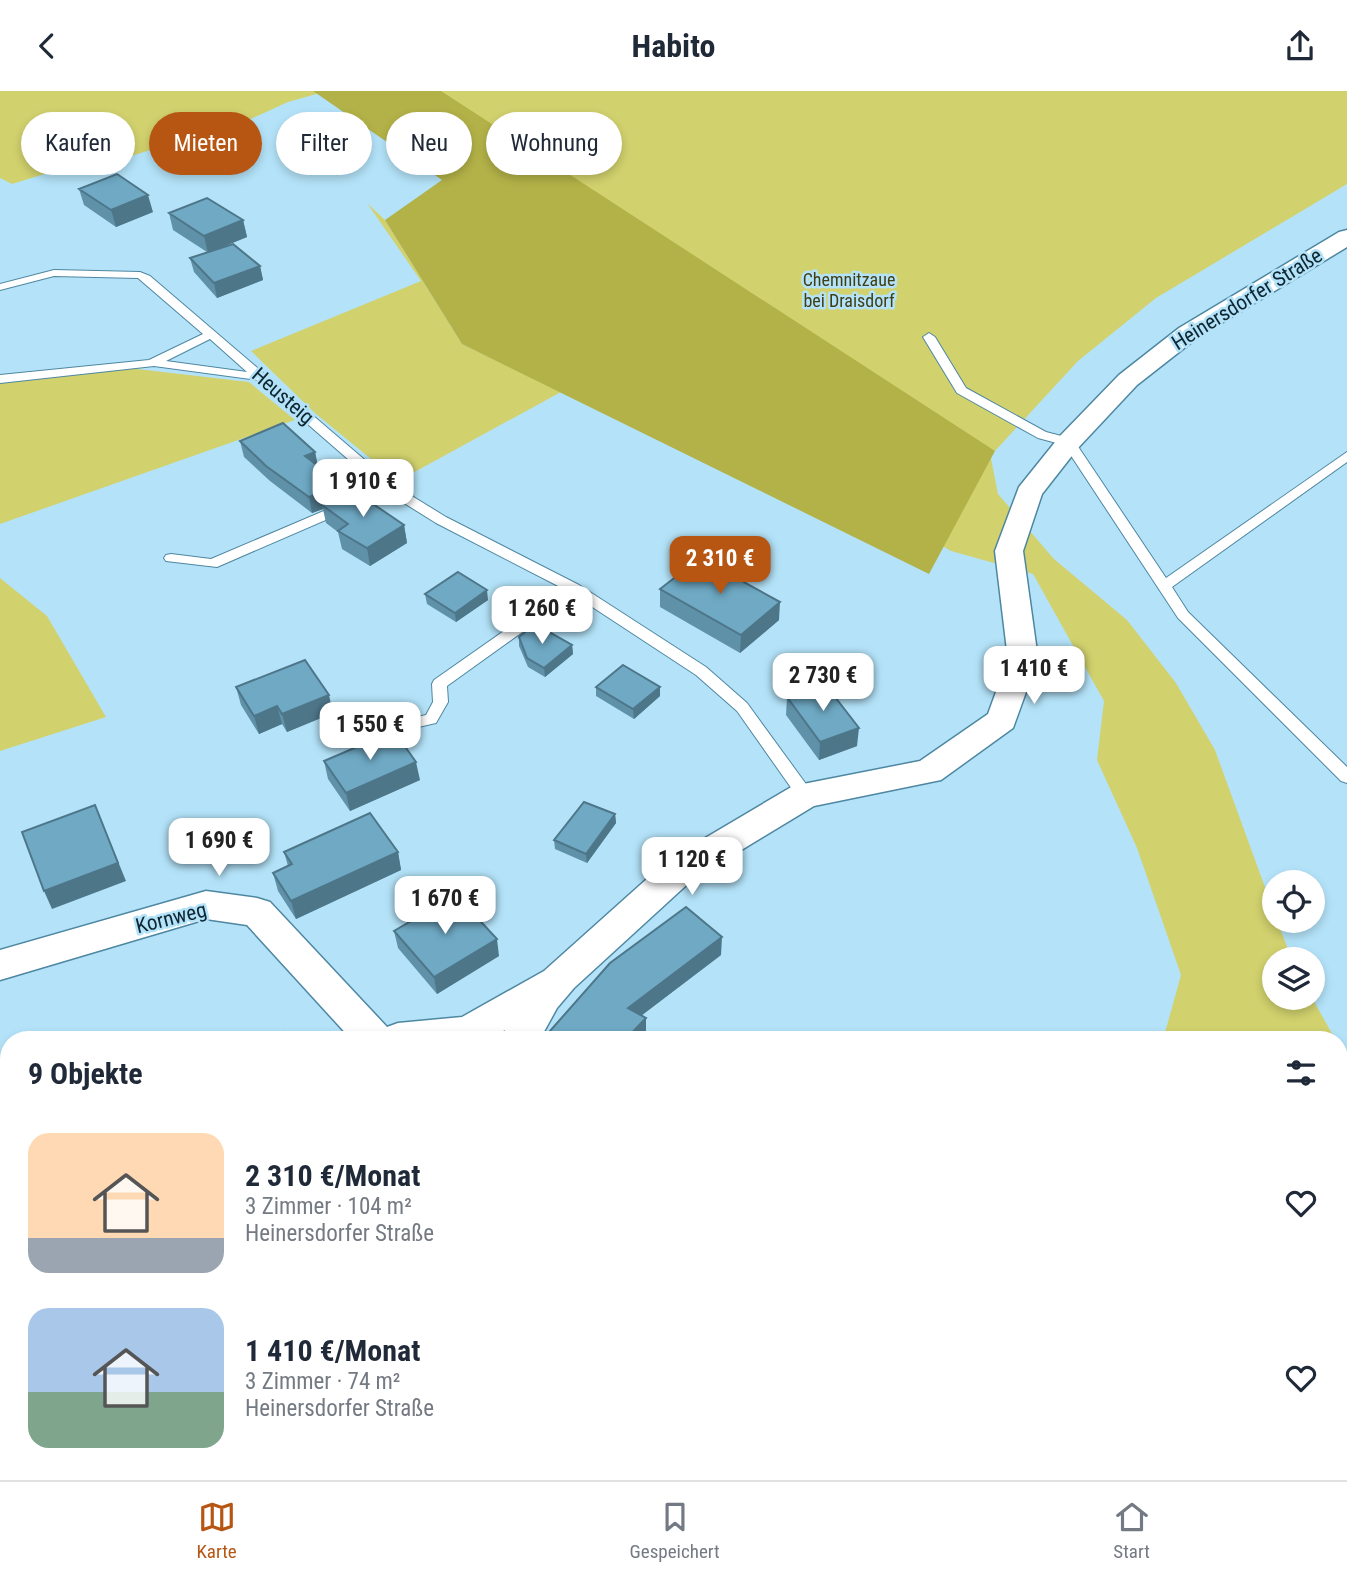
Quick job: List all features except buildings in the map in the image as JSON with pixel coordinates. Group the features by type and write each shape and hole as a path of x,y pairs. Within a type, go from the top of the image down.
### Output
{"street":[{"name":"Heinersdorfer Straße","path":"524,1031 548,987 680,870 805,795 929,771 1002,720 1023,659 1009,551 1028,493 1069,442 1128,380 1188,333 1347,237"},
{"name":"Kornweg","path":"0,965 206,905 257,912 367,1031"},
{"path":"471,1031 548,987"}],"lane":[{"name":"Heusteig","path":"0,287 54,273 139,275 146,278 388,488 441,520 574,588 701,671 742,707 805,795"},
{"path":"152,363 212,334"},
{"path":"929,337 961,390 1042,435 1069,442 1183,615 1347,777"},
{"path":"0,379 152,363 261,377"},
{"path":"1163,587 1347,456"},
{"path":"171,558 212,564 388,488"},
{"path":"401,726 431,719 441,702 439,684 574,588"}],"green space":[{"name":"Chemnitzaue bei Draisdorf","path":"0,91 1347,91 1347,184 1156,298 1078,361 995,451 989,448 998,494 1054,559 1127,620 1176,683 1215,750 1262,879 1262,933 1282,933 1287,947 1262,947 1262,1010 1319,1010 1331,1031 1165,1031 1181,975 1137,848 1097,760 1104,701 1033,574 951,551 891,516 443,175 472,175 472,112 386,112 386,137 372,128 372,112 348,112 320,93 288,102 262,114 149,112 149,150 135,155 135,112 21,112 21,175 41,175 12,184 0,178"},
{"path":"367,203 385,220 462,344 561,392 398,481 316,414 251,351 421,281"},
{"path":"120,367 249,382 295,420 0,524 0,381"},
{"path":"0,578 47,616 106,717 0,751"}],"shaded area":[{"path":"313,91 441,91 486,120 486,175 570,175 995,451 929,574 462,344 385,220 442,180 435,175 472,175 472,112 386,112 386,141 372,132 372,112 343,112"}]}
